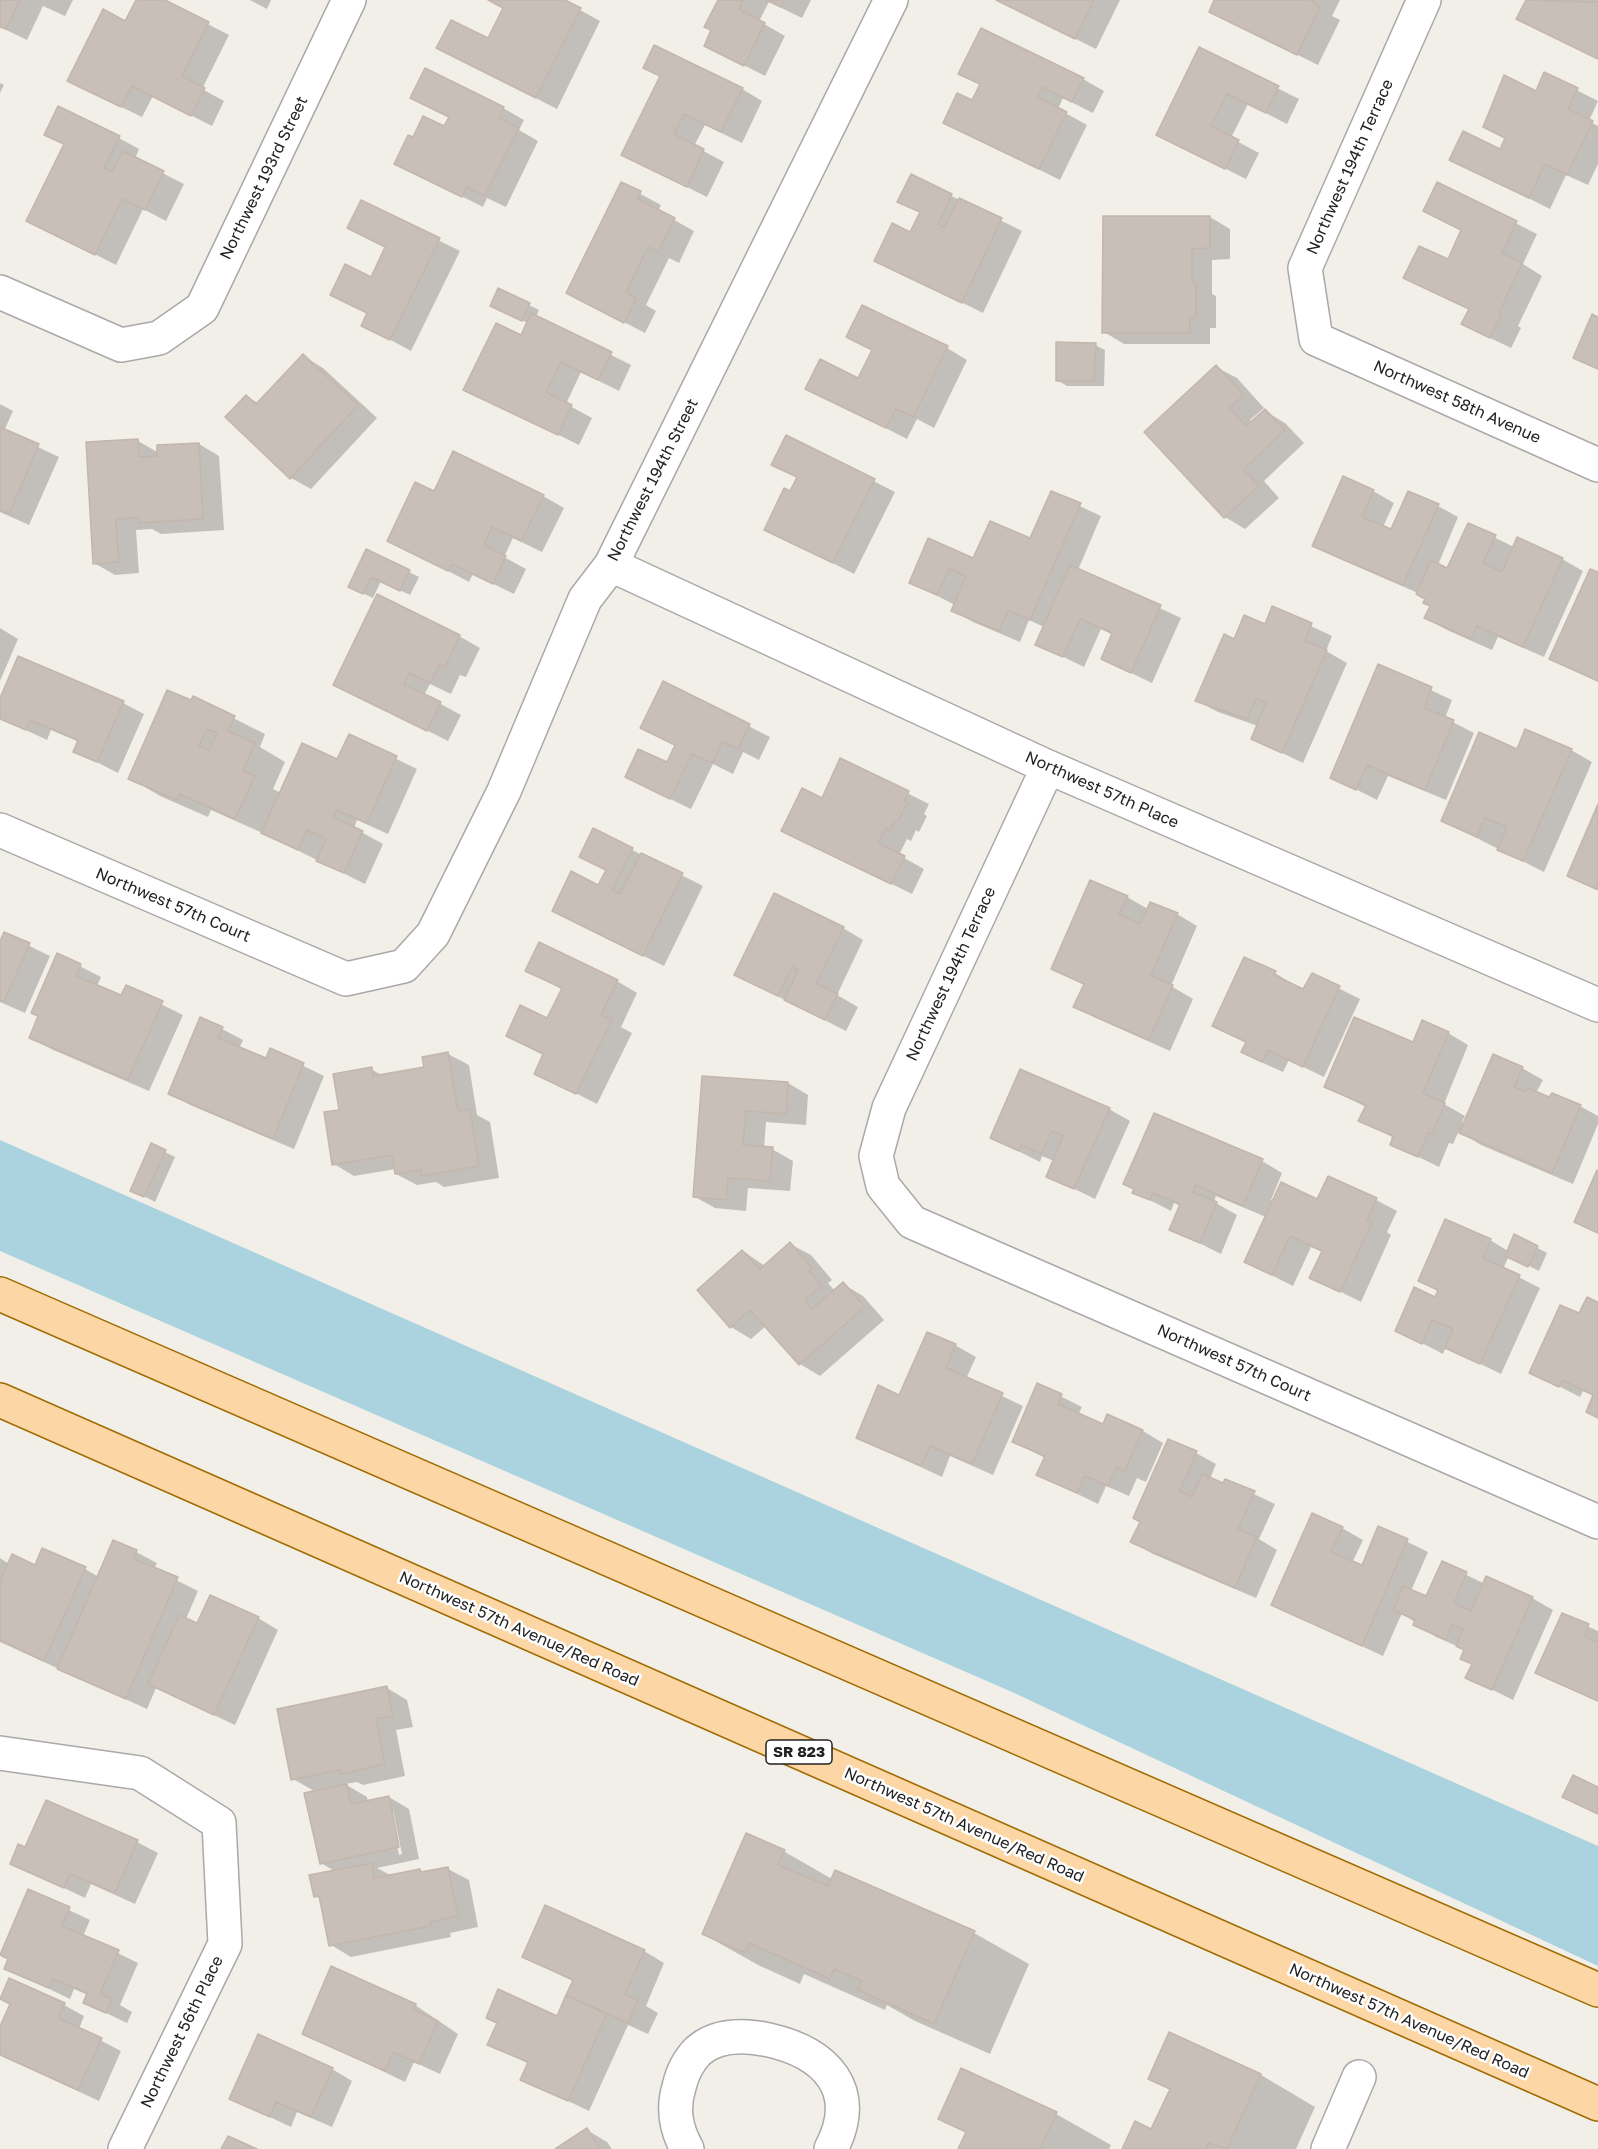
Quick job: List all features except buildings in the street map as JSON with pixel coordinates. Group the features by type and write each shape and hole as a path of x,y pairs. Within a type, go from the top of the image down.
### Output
{"main road":[{"path":"0,1294 1598,1990"},
{"name":"Northwest 57th Avenue/Red Road","path":"0,1400 1598,2104"}],"street":[{"name":"Northwest 193rd Street","path":"0,292 121,345 159,338 202,308 349,0"},
{"name":"Northwest 194th Street","path":"346,979 404,966 434,934 504,792 585,599 611,565 891,0"},
{"name":"Northwest 194th Terrace","path":"1316,339 1305,268 1424,0"},
{"name":"Northwest 58th Avenue","path":"1316,339 1598,465"},
{"name":"Northwest 57th Place","path":"611,565 1048,767 1598,1005"},
{"name":"Northwest 194th Terrace","path":"883,1186 876,1156 889,1108 1048,767"},
{"name":"Northwest 57th Court","path":"0,830 346,979"},
{"name":"Northwest 57th Court","path":"883,1186 912,1222 1598,1522"},
{"name":"Northwest 56th Place","path":"0,1753 140,1773 219,1823 225,1944 125,2149"},
{"path":"687,2149 676,2124 676,2098 683,2071 700,2050 727,2037 756,2037 786,2044 808,2053 825,2066 839,2088 843,2108 831,2149"},
{"path":"1328,2149 1359,2077"}],"water":[{"path":"0,1140 1598,1846 1598,1966 1012,1692 0,1251"}]}
